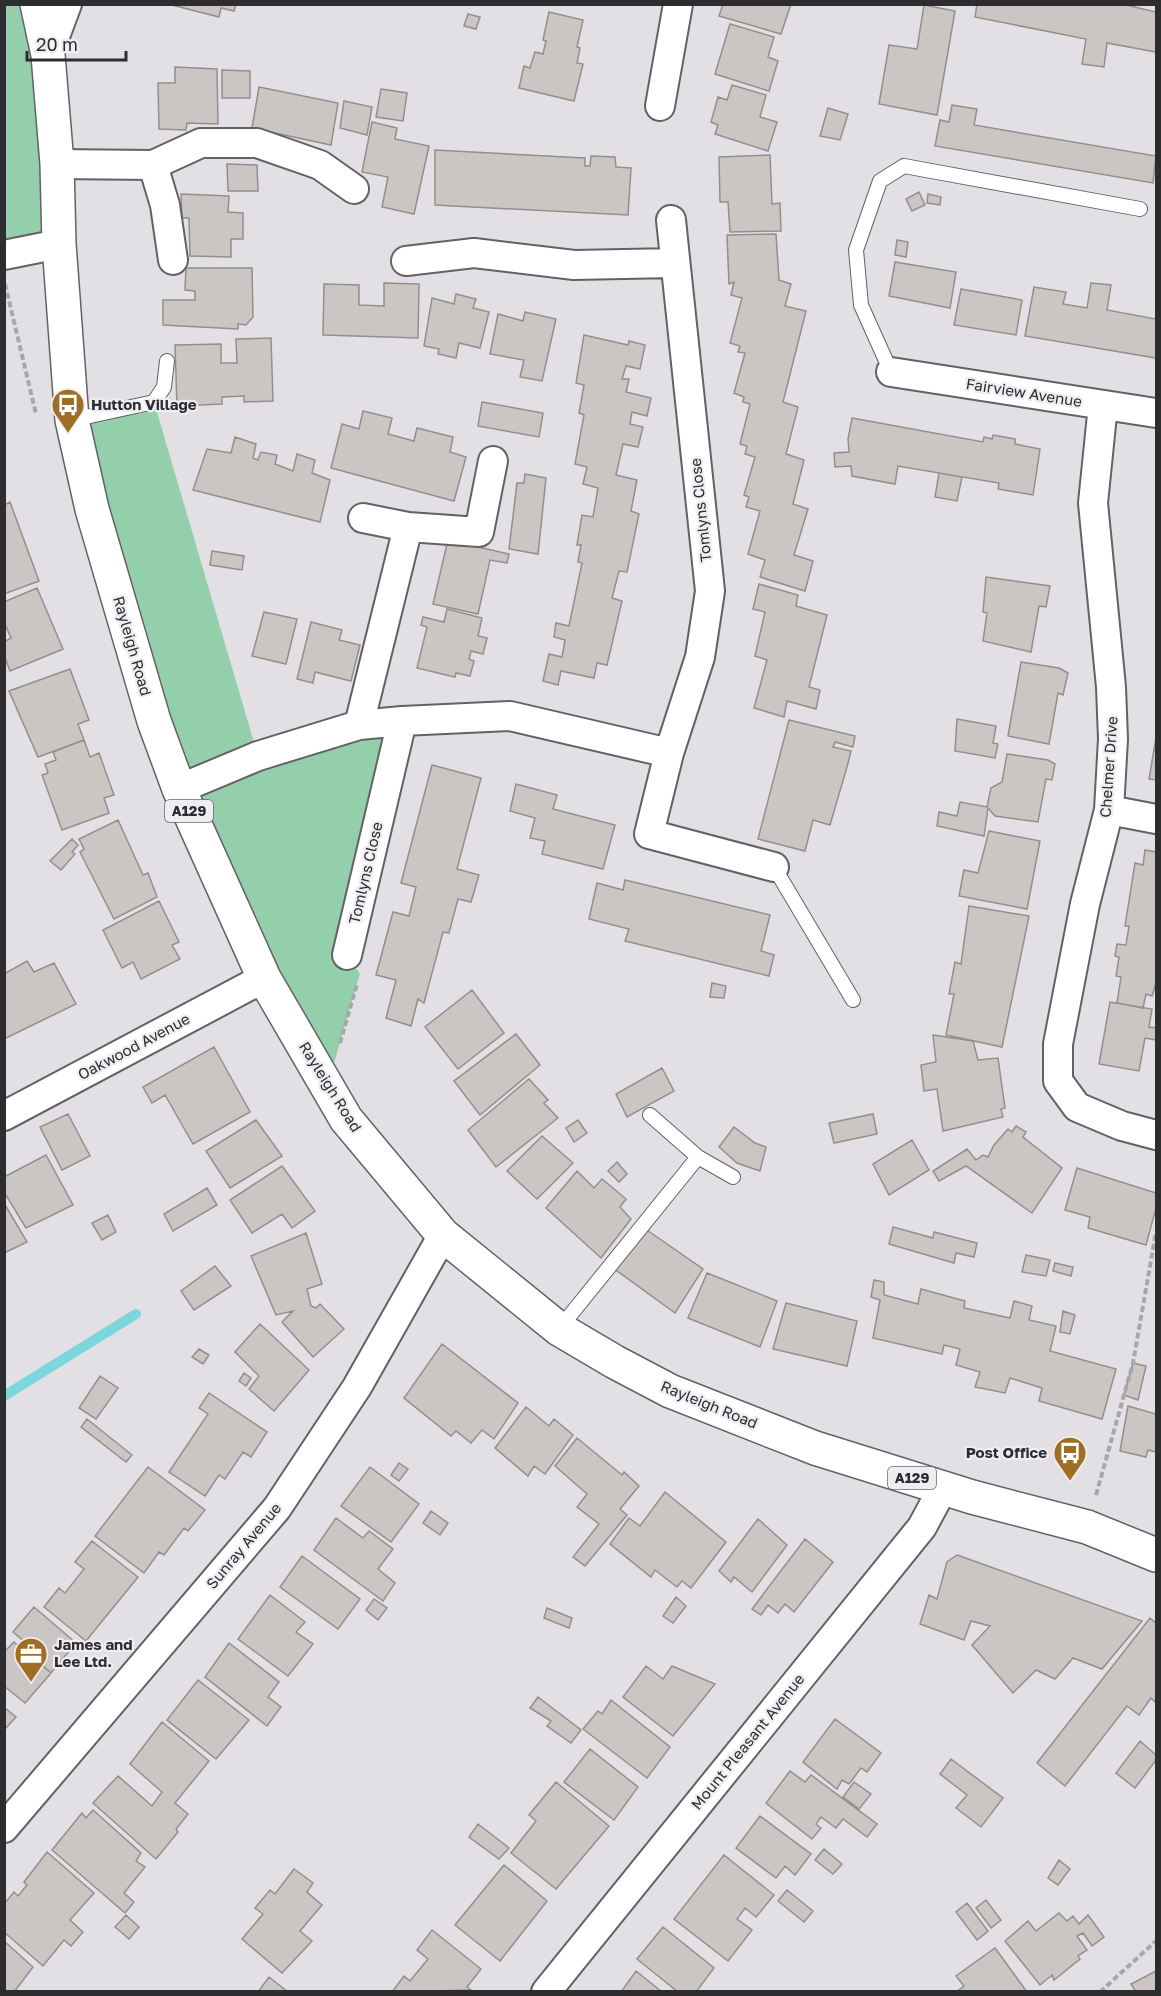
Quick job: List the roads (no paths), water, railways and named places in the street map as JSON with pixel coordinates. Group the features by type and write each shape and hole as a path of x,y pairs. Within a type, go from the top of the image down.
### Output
{"main road":[{"name":"Rayleigh Road","path":"37,4 48,55 57,164 59,244 72,420 92,508 154,721 179,789 264,978 346,1119 443,1236 559,1329 670,1391 815,1448 943,1488 1087,1527 1156,1555"}],"street":[{"path":"48,55 67,4"},
{"path":"660,106 678,4"},
{"path":"57,164 153,165 201,143 257,143 320,165 354,189"},
{"path":"153,165 165,205 173,260"},
{"name":"Tomlyns Close","path":"671,220 710,591 700,657 669,753 649,834 774,867"},
{"path":"4,255 59,244"},
{"path":"406,261 474,253 574,265 674,263"},
{"name":"Fairview Avenue","path":"891,372 1156,413"},
{"name":"Chelmer Drive","path":"1103,405 1093,503 1111,687 1113,739 1109,810 1085,904 1058,1044 1058,1081 1077,1107 1122,1126 1156,1135"},
{"path":"363,518 408,526 479,532 493,461"},
{"path":"359,725 408,526"},
{"path":"179,789 258,756 359,725 510,716 669,753"},
{"name":"Tomlyns Close","path":"347,955 402,722"},
{"path":"1109,810 1156,819"},
{"name":"Oakwood Avenue","path":"4,1116 264,978"},
{"name":"Sunray Avenue","path":"4,1828 277,1508 357,1387 443,1236"},
{"name":"Mount Pleasant Avenue","path":"546,1992 922,1527 943,1488"}],"lane":[{"path":"891,372 861,305 856,250 880,181 904,166 1140,209"},
{"path":"72,420 154,402 164,387 166,361"},
{"path":"774,867 854,1000"},
{"path":"650,1115 698,1157 733,1177"},
{"path":"559,1329 698,1157"}],"waterway":[{"path":"4,1396 136,1314"}],"place":[{"name":"Hutton Village","path":"68,434"},
{"name":"Post Office","path":"1070,1482"},
{"name":"James and Lee Ltd.","path":"31,1683"}]}
